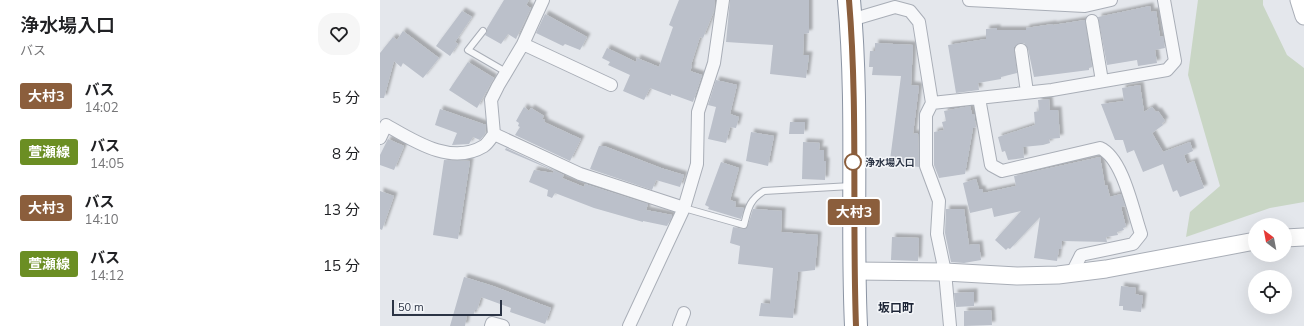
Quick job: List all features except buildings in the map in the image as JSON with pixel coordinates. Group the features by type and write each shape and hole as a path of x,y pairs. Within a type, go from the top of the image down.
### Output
{"highway":[{"path":"850,10 853,67 854,272 856,326"}],"street":[{"path":"380,138 386,125 424,146 447,152 464,152 484,146 494,134 491,100 523,44 543,0"},
{"path":"633,325 684,208 697,164 698,112 714,63 723,0"},
{"path":"969,0 1085,6 1111,0"},
{"path":"932,103 1027,92 1167,70 1175,62 1164,0"},
{"path":"1299,0 1304,16"},
{"path":"850,10 895,7 910,11 919,22 932,103 926,115 926,166 939,200 937,234 945,272 950,326"},
{"path":"1092,21 1102,81"},
{"path":"523,44 611,85"},
{"path":"1021,50 1027,92"},
{"path":"980,98 991,164 1002,171 1100,148 1107,151 1119,168 1141,234 1133,244 1081,255 1072,273"},
{"path":"494,134 580,174 684,208"},
{"path":"1292,238 1304,237"},
{"path":"854,272 945,272 1017,276 1072,273 1106,269 1248,242"},
{"path":"679,326 684,313"},
{"path":"491,326 492,323 503,326"}],"lane":[{"path":"483,31 468,50 506,72"},
{"path":"684,208 744,225 750,203 755,196 764,191 854,185"}],"green space":[{"path":"1198,0 1263,0 1263,5 1287,55 1304,68 1304,202 1270,208 1186,237 1190,212 1220,186 1188,75"}],"bus line":[{"name":"大村3","path":"849,0 853,67 854,272 856,326"}],"place":[{"name":"浄水場入口","path":"853,162"}],"district":[{"name":"坂口町","path":"896,307"}]}
